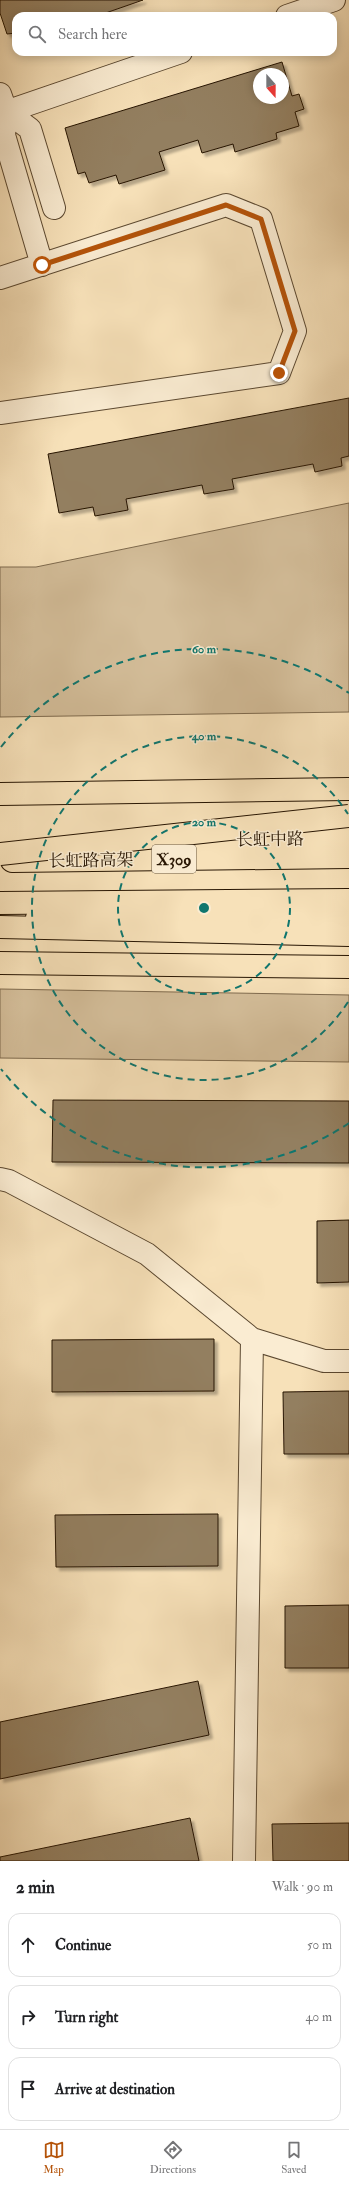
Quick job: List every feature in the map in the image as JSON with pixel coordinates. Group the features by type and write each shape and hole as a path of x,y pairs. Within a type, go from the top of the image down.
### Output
{"main road":[{"path":"0,794 349,789"},
{"path":"0,854 349,816"},
{"name":"长虹中路","path":"0,846 349,837"},
{"name":"长虹路高架","path":"0,861 349,857"},
{"path":"0,903 349,900"},
{"path":"0,918 349,917"},
{"path":"0,927 349,935"},
{"path":"0,963 349,967"}],"lane":[{"path":"299,12 334,0"},
{"path":"2,106 168,56"},
{"path":"2,106 30,129 54,208"},
{"path":"2,106 4,135 42,265"},
{"path":"0,278 226,205 261,219 295,331 279,373 0,413"},
{"path":"0,1179 9,1181 147,1254 252,1339 324,1361 349,1362"},
{"path":"244,1861 252,1339"}],"shaded area":[{"path":"349,503 349,712 0,717 0,567 36,567"},
{"path":"0,989 349,995 349,1062 0,1058"}],"building":[{"path":"0,0 143,0 108,12 12,12 12,33 7,34 0,13"},
{"path":"282,62 284,68 262,68"},
{"path":"253,71 253,104 289,104 289,86 292,96 299,94 304,109 295,112 299,126 276,133 277,139 235,152 233,144 202,153 198,140 159,152 165,170 119,184 116,175 89,183 85,172 78,174 65,128"},
{"path":"349,398 349,456 341,458 342,466 315,472 313,464 232,479 234,489 204,494 202,485 126,499 128,510 95,516 93,507 59,513 48,454"},
{"path":"53,1100 349,1101 349,1163 52,1162"},
{"path":"349,1220 349,1282 317,1283 317,1221"},
{"path":"214,1339 214,1391 52,1392 52,1340"},
{"path":"349,1391 349,1454 284,1454 283,1392"},
{"path":"218,1514 218,1566 56,1567 55,1515"},
{"path":"349,1605 349,1668 285,1668 285,1606"},
{"path":"198,1681 209,1735 0,1779 0,1722"},
{"path":"190,1818 199,1861 0,1861 0,1857"},
{"path":"349,1823 349,1861 273,1861 272,1824"}],"route":[{"path":"42,265 226,205 261,219 295,331 279,373"}]}
